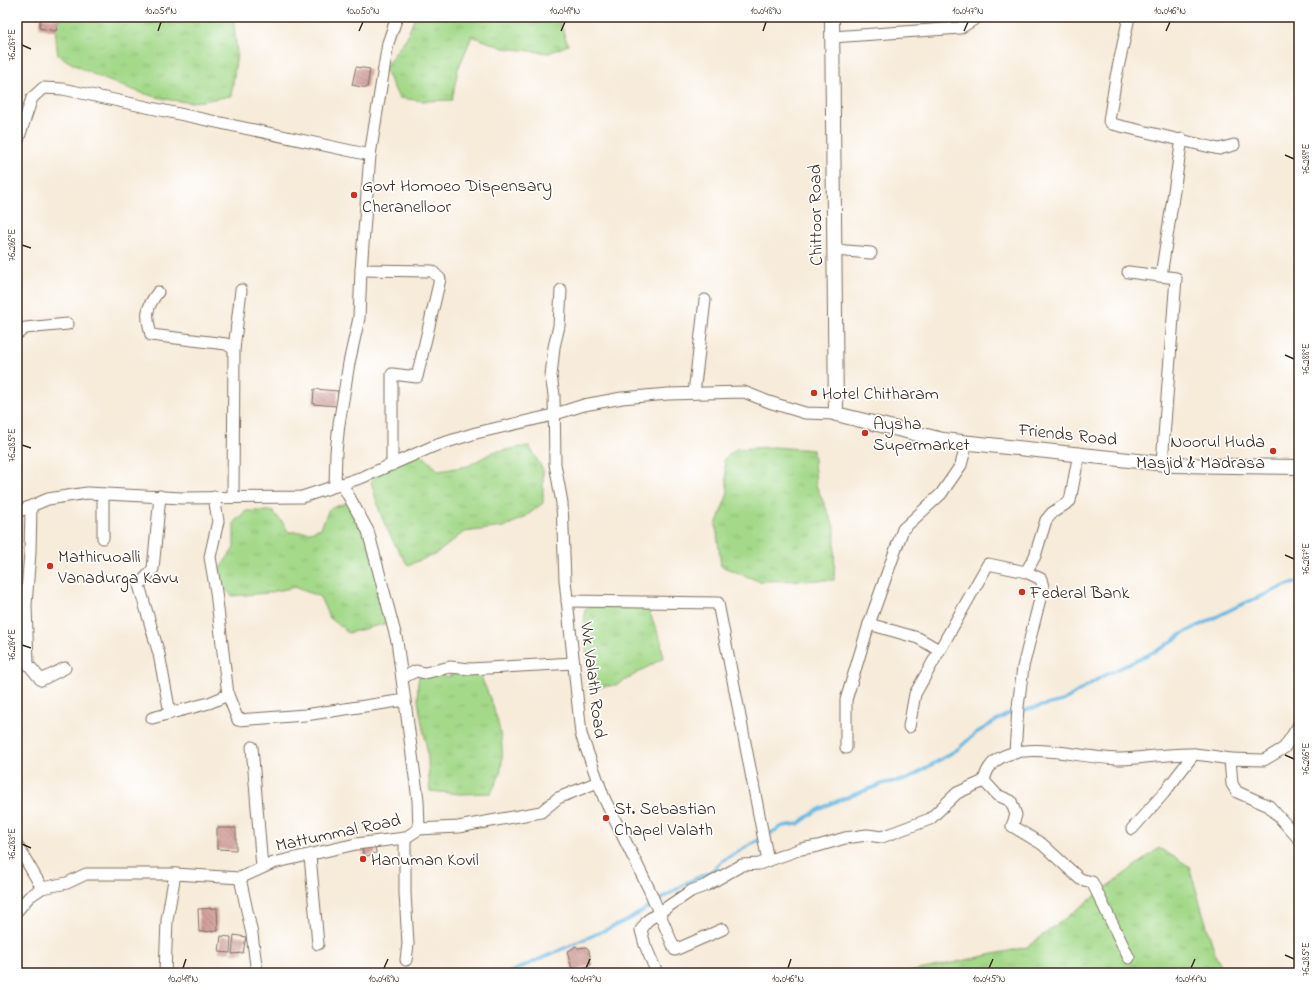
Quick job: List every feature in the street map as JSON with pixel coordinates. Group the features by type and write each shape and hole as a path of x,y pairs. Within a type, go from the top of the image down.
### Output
{"main road":[{"name":"Chittoor Road","path":"832,17 836,414"},
{"name":"Friends Road","path":"836,414 943,440 1162,463 1299,466"}],"street":[{"path":"339,485 336,452 349,362 359,318 361,270 370,155 388,43 397,17"},
{"path":"832,36 960,28 978,17"},
{"path":"1129,17 1117,71 1109,121 1112,124 1219,149 1234,145"},
{"path":"17,143 32,98 42,88 56,88 370,155"},
{"path":"1161,276 1182,140"},
{"path":"834,250 871,253"},
{"path":"361,270 432,271 440,279 417,377 392,374 392,465"},
{"path":"1128,272 1176,278 1162,463"},
{"path":"233,497 234,349 241,290"},
{"name":"Vvk Valath Road","path":"561,290 559,326 554,347 551,376 554,395 553,415 555,464 562,504 565,580 581,734 604,798 653,898 675,950 723,929"},
{"path":"158,292 150,303 146,316 151,335 226,344 234,349"},
{"path":"694,393 705,300"},
{"path":"17,334 25,328 68,324"},
{"path":"17,512 48,499 87,493 160,496 302,497 392,465 434,446 476,433 553,415 584,405 622,398 694,393 744,392 769,402 805,413 836,414"},
{"path":"846,748 846,700 869,624 903,529 941,494 961,465 967,442"},
{"path":"1026,572 1035,556 1046,520 1052,512 1070,501 1078,453"},
{"name":"Mattummal Road","path":"240,878 262,867 356,844 405,838 419,829 418,800 397,641 368,531 339,485"},
{"path":"103,494 103,538"},
{"path":"160,496 153,570 139,585 159,654 170,713"},
{"path":"214,497 218,521 210,557 216,592 228,695 238,720 305,715 406,700"},
{"path":"31,506 30,552 26,605 28,664 40,680 65,668"},
{"path":"909,727 915,694 988,564 1026,572 1041,579 1044,587 1023,667 1018,707 1015,753"},
{"path":"567,601 718,603 768,861"},
{"path":"869,624 918,638 939,650"},
{"path":"402,678 416,671 425,673 450,668 470,669 574,663"},
{"path":"152,718 209,703 228,695"},
{"path":"984,781 986,772 994,760 1015,753 1070,753 1121,759 1194,754 1230,759 1264,760 1284,748 1299,725"},
{"path":"252,748 262,867"},
{"path":"1132,829 1164,793 1194,754"},
{"path":"1230,759 1232,784 1237,792 1269,806 1299,839"},
{"path":"657,973 645,945 641,930 648,920 658,912 691,891 707,885 742,865 759,864 801,849 818,846 845,838 867,835 882,837 930,819 957,793 984,781"},
{"path":"984,781 997,795 1011,801 1016,815 1012,826 1042,844 1080,879 1092,882 1129,958"},
{"path":"419,829 458,827 541,812 558,798 598,782"},
{"path":"405,838 405,893 408,944 406,960"},
{"path":"17,845 42,888"},
{"path":"310,856 318,944"},
{"path":"17,911 29,897 42,888 67,883 92,872 175,874 240,878 252,934 257,973"},
{"path":"165,973 167,920 175,874"}],"green space":[{"path":"61,17 233,17 237,54 231,96 204,101 188,102 156,97 103,79 58,55 56,30 58,21"},
{"path":"415,17 558,17 568,45 549,53 504,48 472,36 458,69 452,100 424,101 399,98 384,68 407,37"},
{"path":"529,446 543,470 543,503 525,517 504,527 464,532 436,554 408,565 394,544 384,522 379,510 370,474 420,453 439,471 468,466 493,452"},
{"path":"773,447 813,450 816,485 835,529 834,580 759,581 721,566 716,525 728,493 724,459 736,449"},
{"path":"352,501 361,518 392,622 348,633 329,617 320,597 295,587 267,593 232,596 214,577 234,548 234,522 246,511 272,511 284,524 288,532 310,532 321,528 329,509"},
{"path":"595,602 647,606 661,641 663,658 617,685 590,688 584,632 585,610"},
{"path":"467,669 479,673 494,709 501,735 502,761 500,773 491,793 460,794 430,791 427,750 418,694 419,676 436,673 447,677"},
{"path":"1159,848 1189,866 1216,957 1225,973 905,973 1027,947"}],"building":[{"path":"41,17 59,19 56,31 39,28"},
{"path":"356,67 370,69 367,88 352,85"},
{"path":"314,389 338,391 337,406 313,404"},
{"path":"217,828 236,828 236,850 217,849"},
{"path":"375,846 376,853 364,857 362,848"},
{"path":"217,908 218,931 199,932 198,909"},
{"path":"234,935 246,937 243,953 232,954"},
{"path":"221,936 231,937 230,953 219,952"},
{"path":"576,946 578,948 586,947 589,950 591,965 573,972 567,952"}],"waterway":[{"path":"508,973 628,920 688,882 712,871 722,861 783,826 798,824 816,811 832,803 885,783 908,779 958,749 976,733 1008,714 1063,701 1101,677 1162,648 1184,633 1236,607 1287,585 1299,582"}],"place":[{"name":"Govt Homoeo Dispensary Cheranelloor","path":"354,195"},
{"name":"Hotel Chitharam","path":"814,393"},
{"name":"Aysha Supermarket","path":"865,433"},
{"name":"Noorul Huda Masjid & Madrasa","path":"1273,451"},
{"name":"Mathiruoalli Vanadurga Kavu","path":"50,566"},
{"name":"Federal Bank","path":"1022,592"},
{"name":"St. Sebastian Chapel Valath","path":"606,818"},
{"name":"Hanuman Kovil","path":"363,859"}]}
